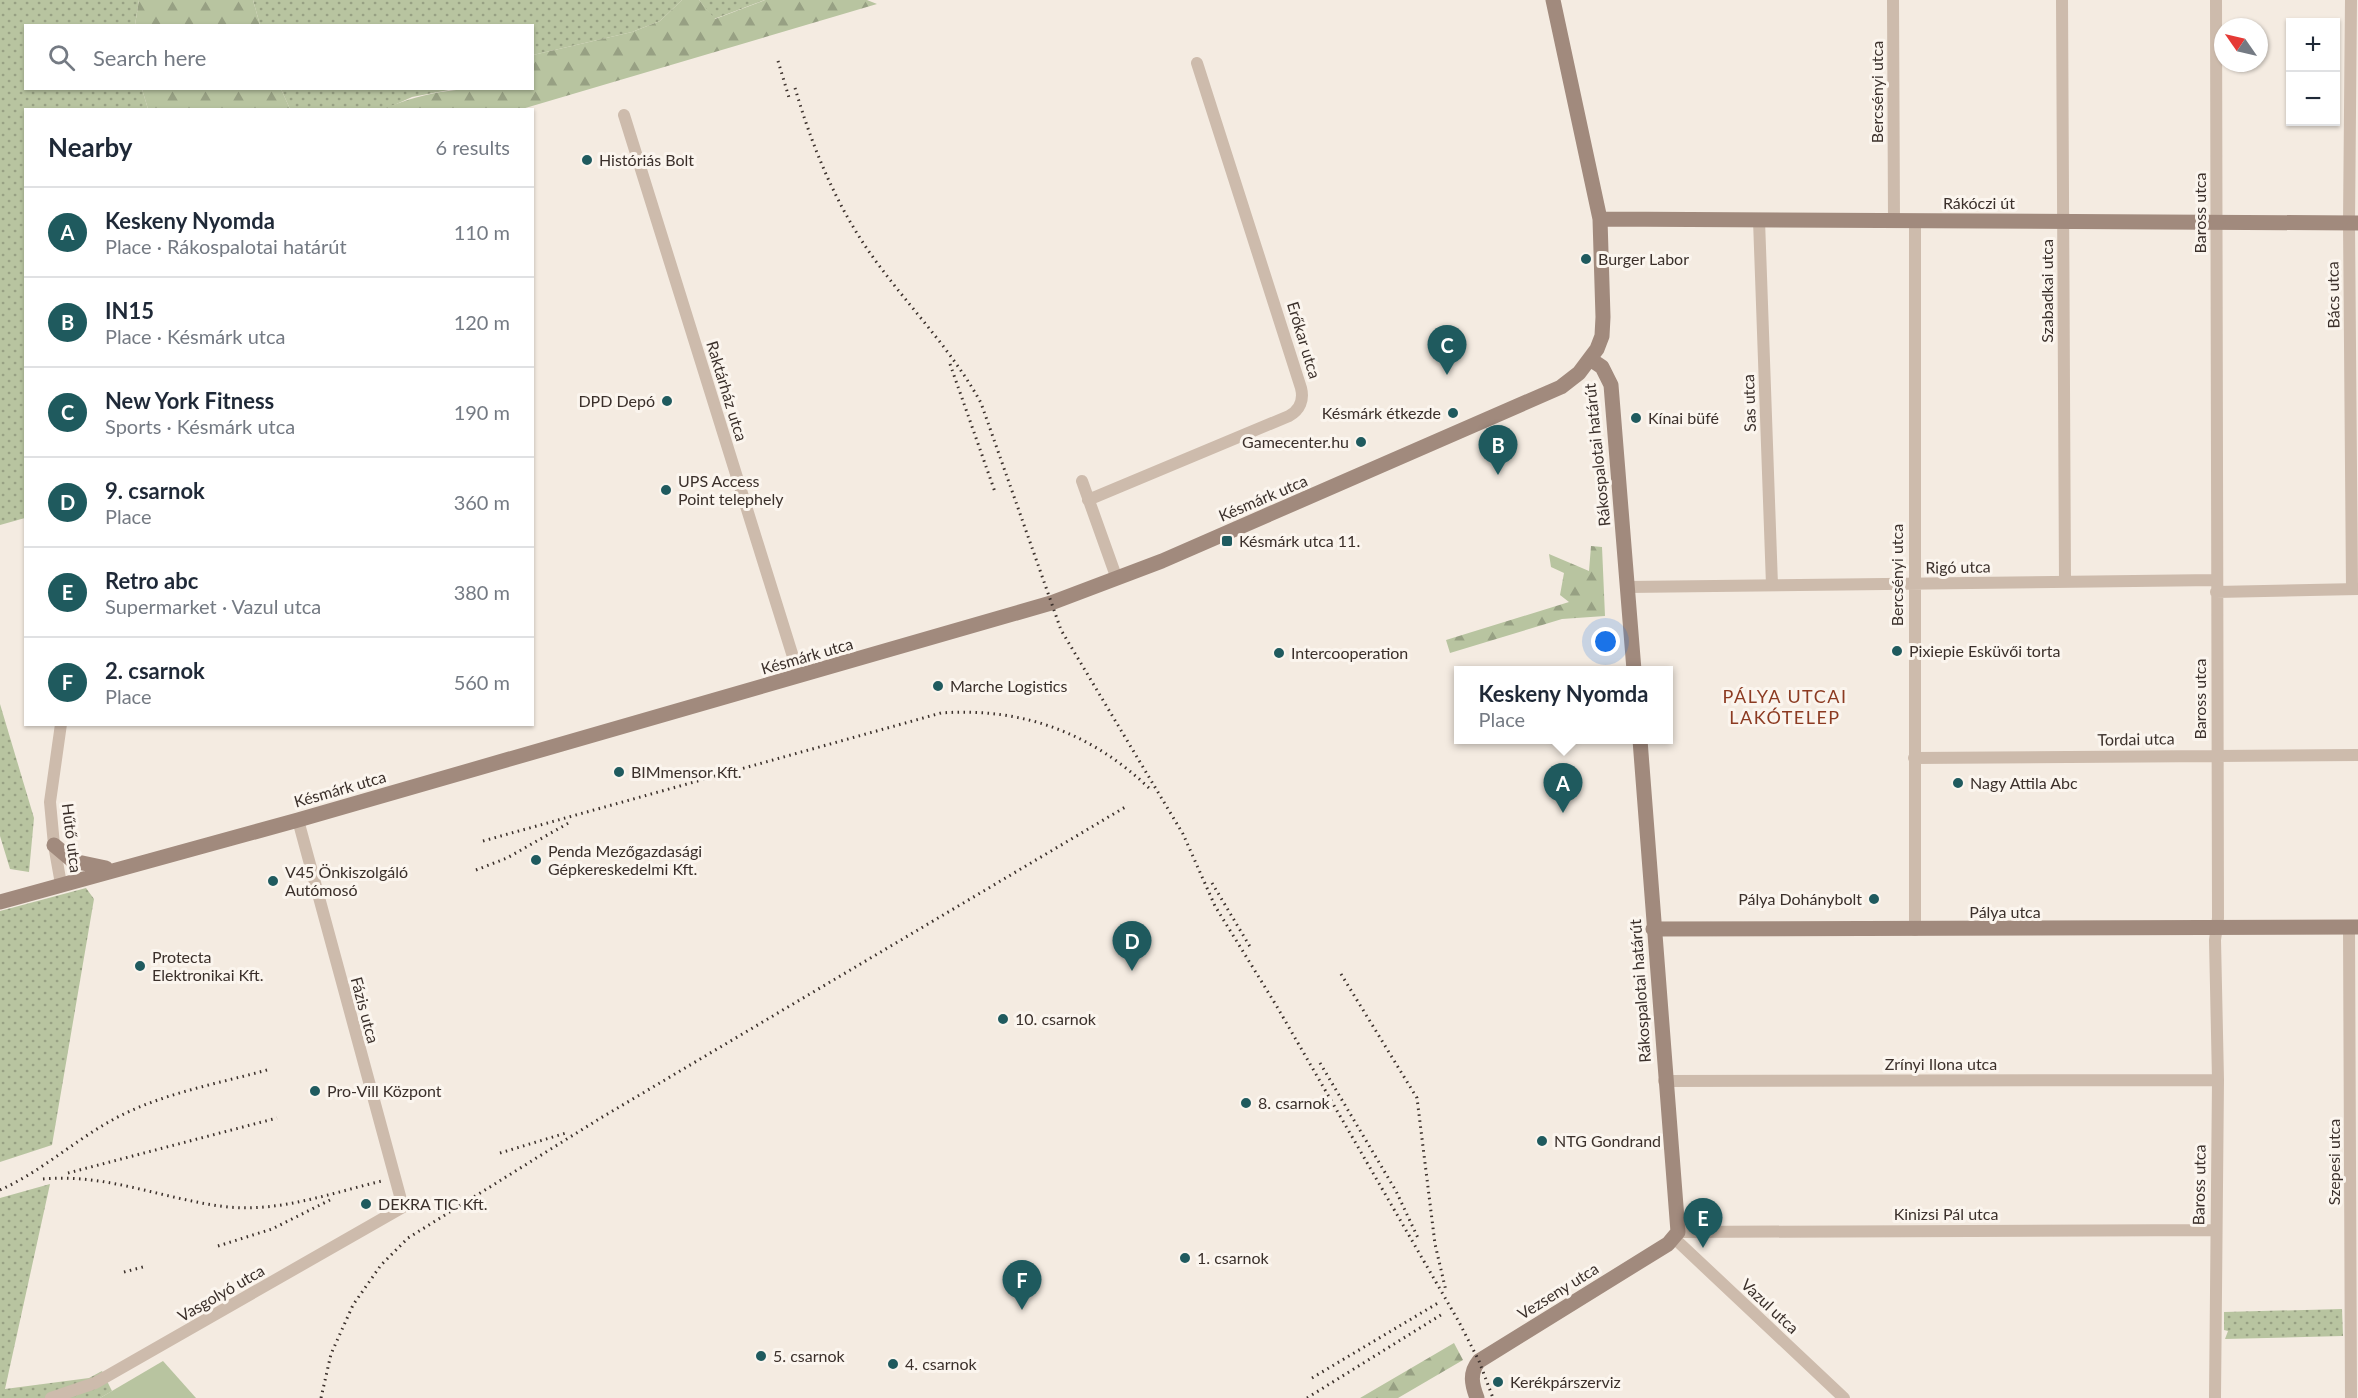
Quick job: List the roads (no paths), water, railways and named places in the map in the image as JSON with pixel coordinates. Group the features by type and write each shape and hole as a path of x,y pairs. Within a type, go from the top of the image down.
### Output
{"street":[{"name":"Rákospalotai határút","path":"1553,0 1600,219 1604,317 1602,336 1590,359 1602,367 1611,385 1634,666"},
{"name":"Bercsényi utca","path":"1893,0 1894,220"},
{"name":"Szabadkai utca","path":"2062,0 2065,582"},
{"name":"Baross utca","path":"2215,1398 2218,1080 2216,0"},
{"name":"Bács utca","path":"2351,0 2355,589"},
{"name":"Erőkar utca","path":"1088,500 1289,416 1298,409 1302,401 1301,388 1197,63"},
{"name":"Raktárház utca","path":"624,115 800,676"},
{"name":"Rákóczi út","path":"1600,219 2353,223"},
{"name":"Sas utca","path":"1759,220 1772,585"},
{"name":"Bercsényi utca","path":"1915,220 1913,584 1915,930"},
{"name":"Késmárk utca","path":"0,902 298,820 1014,615 1117,579 1542,397 1579,373 1590,359"},
{"path":"1082,482 1117,579"},
{"name":"Rigó utca","path":"1627,587 2065,582 2355,589"},
{"name":"Hűtő utca","path":"61,726 51,791 54,845 61,884"},
{"name":"Rákospalotai határút","path":"1640,744 1676,1235"},
{"name":"Tordai utca","path":"1914,758 2358,755"},
{"name":"Fázis utca","path":"298,820 403,1207"},
{"path":"54,845 66,856 82,865 115,869"},
{"name":"Pálya utca","path":"1653,929 2353,927"},
{"name":"Szepesi utca","path":"2351,1398 2353,927"},
{"name":"Zrínyi Ilona utca","path":"1664,1081 2218,1080"},
{"name":"Vasgolyó utca","path":"51,1398 95,1383 403,1207"},
{"name":"Kinizsi Pál utca","path":"1676,1235 2215,1230"},
{"name":"Vezseny utca","path":"1477,1398 1472,1382 1473,1370 1479,1361 1676,1235"},
{"name":"Vazul utca","path":"1676,1235 1844,1398"}],"railway":[{"path":"778,61 790,101"},
{"path":"795,88 826,174 857,234 956,363 981,403 1061,630 1183,834 1215,906 1276,1005 1459,1322 1479,1361 1493,1398"},
{"path":"950,364 995,492"},
{"path":"483,841 941,713 1000,714 1054,728 1104,753 1128,769 1150,789"},
{"path":"321,1398 331,1354 353,1305 381,1265 408,1238 599,1119 1127,806"},
{"path":"476,870 507,858 572,821"},
{"path":"1212,883 1252,950"},
{"path":"1341,974 1417,1098 1435,1244 1446,1291"},
{"path":"1320,1063 1396,1191 1418,1238"},
{"path":"0,1190 126,1113 178,1094 267,1070"},
{"path":"68,1173 277,1118"},
{"path":"500,1153 566,1133"},
{"path":"43,1179 67,1178 113,1183 205,1204 248,1208 287,1204 382,1181"},
{"path":"218,1246 272,1229 330,1200"},
{"path":"124,1272 143,1267"},
{"path":"1312,1378 1438,1303"},
{"path":"1307,1398 1444,1313"}],"place":[{"name":"Históriás Bolt","path":"587,160"},
{"name":"Burger Labor","path":"1586,259"},
{"name":"New York Fitness","path":"1447,375"},
{"name":"DPD Depó","path":"667,401"},
{"name":"Késmárk étkezde","path":"1453,413"},
{"name":"Kínai büfé","path":"1636,418"},
{"name":"Gamecenter.hu","path":"1361,442"},
{"name":"IN15","path":"1498,475"},
{"name":"UPS Access Point telephely","path":"666,490"},
{"name":"Késmárk utca 11.","path":"1227,541"},
{"name":"Pixiepie Esküvői torta","path":"1897,651"},
{"name":"Intercooperation","path":"1279,653"},
{"name":"Marche Logistics","path":"938,686"},
{"name":"BIMmensor Kft.","path":"619,772"},
{"name":"Nagy Attila Abc","path":"1958,783"},
{"name":"Keskeny Nyomda","path":"1563,813"},
{"name":"Penda Mezőgazdasági Gépkereskedelmi Kft.","path":"536,860"},
{"name":"V45 Önkiszolgáló Autómosó","path":"273,881"},
{"name":"Pálya Dohánybolt","path":"1874,899"},
{"name":"Protecta Elektronikai Kft.","path":"140,966"},
{"name":"9. csarnok","path":"1132,971"},
{"name":"10. csarnok","path":"1003,1019"},
{"name":"Pro-Vill Központ","path":"315,1091"},
{"name":"8. csarnok","path":"1246,1103"},
{"name":"NTG Gondrand","path":"1542,1141"},
{"name":"DEKRA TIC Kft.","path":"366,1204"},
{"name":"Retro abc","path":"1703,1248"},
{"name":"1. csarnok","path":"1185,1258"},
{"name":"2. csarnok","path":"1022,1310"},
{"name":"5. csarnok","path":"761,1356"},
{"name":"4. csarnok","path":"893,1364"},
{"name":"Kerékpárszerviz","path":"1498,1382"}],"district":[{"name":"PÁLYA UTCAI LAKÓTELEP","path":"1785,707"}]}
